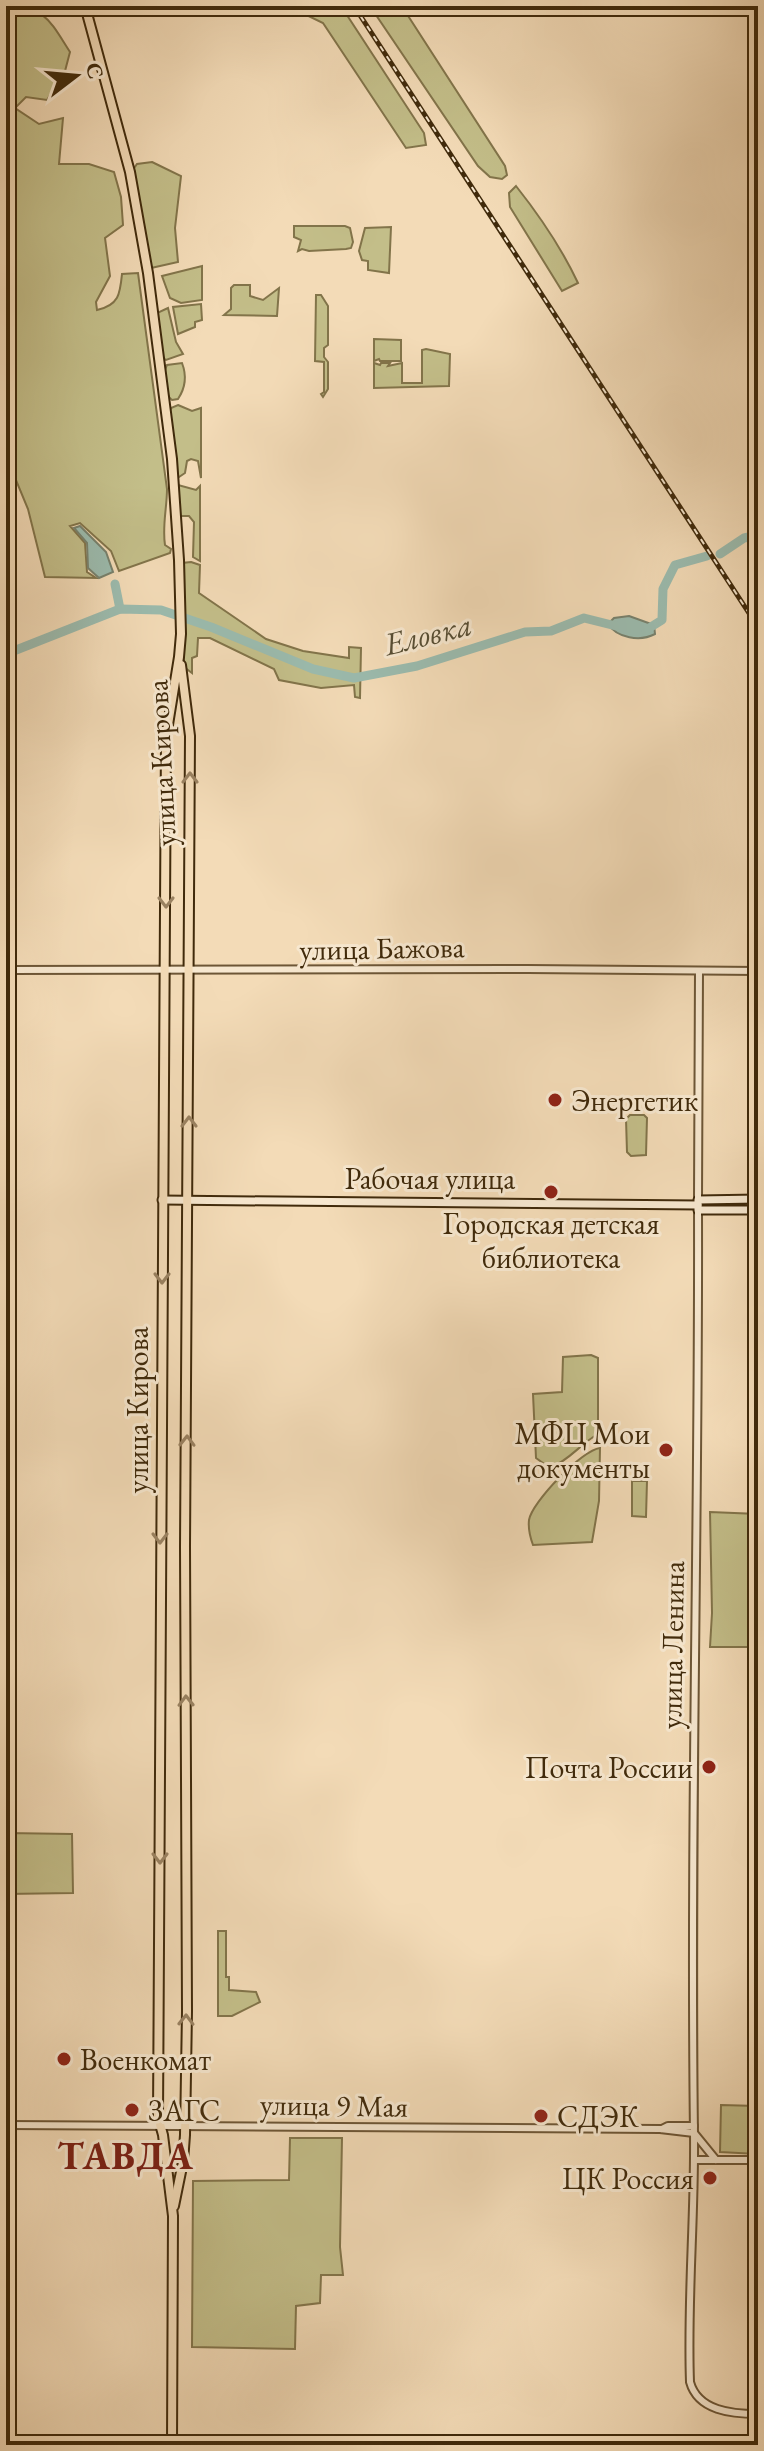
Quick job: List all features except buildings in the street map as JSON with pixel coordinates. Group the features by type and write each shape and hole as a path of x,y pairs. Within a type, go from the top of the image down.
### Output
{"main road":[{"name":"улица Кирова","path":"85,6 130,172 148,273 172,459 181,599 179,657 166,737 162,1200 158,2125 163,2135 173,2216 172,2445"},
{"name":"улица Кирова","path":"173,2216 183,2162 185,2126 185,1547 190,971 190,736 179,657"},
{"name":"Рабочая улица","path":"698,1205 758,1199"},
{"name":"Рабочая улица","path":"162,1200 698,1205 758,1210"},
{"path":"165,2164 173,2170 183,2162"}],"street":[{"name":"улица Бажова","path":"6,970 758,971"},
{"name":"улица Ленина","path":"699,971 694,2160 690,2248 690,2382 693,2393 712,2407 727,2412 758,2414"},
{"name":"улица 9 Мая","path":"6,2125 694,2129"},
{"path":"694,2129 716,2160"},
{"path":"694,2160 749,2160 758,2163"}],"shaded area":[{"path":"6,6 30,9 45,17 70,52 65,71 47,100 26,97 15,108 39,124 63,118 59,164 89,164 114,172 121,197 123,225 105,238 110,276 96,302 97,310 110,305 117,298 122,274 138,273 167,489 165,545 171,549 170,553 119,571 111,551 80,523 70,526 85,543 87,572 96,578 45,577 28,509 6,456"},
{"path":"288,6 341,6 424,133 426,145 406,148 323,23"},
{"path":"378,6 383,14 391,9 403,8 505,166 507,175 502,179 490,177 478,166 376,15 373,9"},
{"path":"152,162 181,176 175,228 178,262 151,268 132,171 137,164"},
{"path":"516,186 550,233 578,283 562,291 510,207 509,193"},
{"path":"294,226 345,226 350,228 353,242 351,248 346,249 298,251 301,240 294,237"},
{"path":"391,227 389,273 368,270 368,261 362,260 359,251 365,228"},
{"path":"202,266 202,300 181,303 170,298 162,276"},
{"path":"234,285 250,285 250,296 263,300 279,288 277,316 224,315 231,309 231,288"},
{"path":"316,295 321,295 328,306 328,345 324,348 324,357 328,362 328,389 323,397 324,362 315,361"},
{"path":"201,304 202,320 195,322 195,327 178,334 173,307"},
{"path":"168,308 176,342 183,354 166,360 163,358 157,313"},
{"path":"374,339 401,340 401,361 374,361"},
{"path":"422,350 450,354 449,386 374,388 374,363 390,363 388,366 402,363 402,383 422,383"},
{"path":"182,363 184,386 178,399 172,400 166,389 165,369 167,365"},
{"path":"178,405 192,411 201,408 201,478 198,461 191,459 187,461 185,473 176,479 169,413 171,408"},
{"path":"178,485 196,490 200,486 200,561 193,557 194,522 189,516 180,516"},
{"path":"80,526 106,552 113,572 99,578 88,568 87,543 74,528"},
{"path":"182,563 200,565 199,593 266,639 303,651 349,658 349,647 361,648 360,698 355,697 354,685 321,688 279,680 274,669 210,638 198,638 197,656 192,658 192,673 184,667"},
{"path":"629,616 654,625 655,634 643,638 629,637 617,633 608,624 614,618"},
{"path":"630,1115 644,1115 647,1118 646,1155 631,1156 627,1152 626,1119"},
{"path":"591,1355 598,1358 598,1434 550,1468 536,1458 533,1394 562,1392 563,1357"},
{"path":"600,1448 599,1501 592,1542 533,1545 529,1520 539,1501 570,1467"},
{"path":"632,1481 647,1481 646,1517 632,1516"},
{"path":"710,1512 758,1514 758,1647 710,1647"},
{"path":"6,1833 72,1834 73,1893 6,1894"},
{"path":"218,1931 226,1931 229,1990 256,1992 260,2002 232,2016 218,2016"},
{"path":"721,2105 757,2106 757,2154 720,2152"},
{"path":"290,2138 342,2138 340,2247 343,2275 321,2275 320,2303 296,2306 295,2349 192,2347 193,2181 289,2180"}],"waterway":[{"name":"Еловка","path":"720,554 744,538 758,535"},
{"name":"Еловка","path":"646,630 662,620 663,589 675,565 707,556"},
{"name":"Еловка","path":"115,584 120,609"},
{"name":"Еловка","path":"6,654 120,609 161,610 313,669 354,678 417,666 525,632 551,631 584,618 616,626"}],"railway":[{"path":"354,6 758,627"}],"place":[{"name":"Энергетик","path":"555,1100"},
{"name":"Городская детская библиотека","path":"551,1192"},
{"name":"МФЦ Мои документы","path":"666,1450"},
{"name":"Почта России","path":"709,1767"},
{"name":"Военкомат","path":"64,2059"},
{"name":"ЗАГС","path":"132,2110"},
{"name":"СДЭК","path":"541,2116"},
{"name":"ЦК Россия","path":"710,2178"}],"district":[{"name":"ТАВДА","path":"126,2155"}]}
